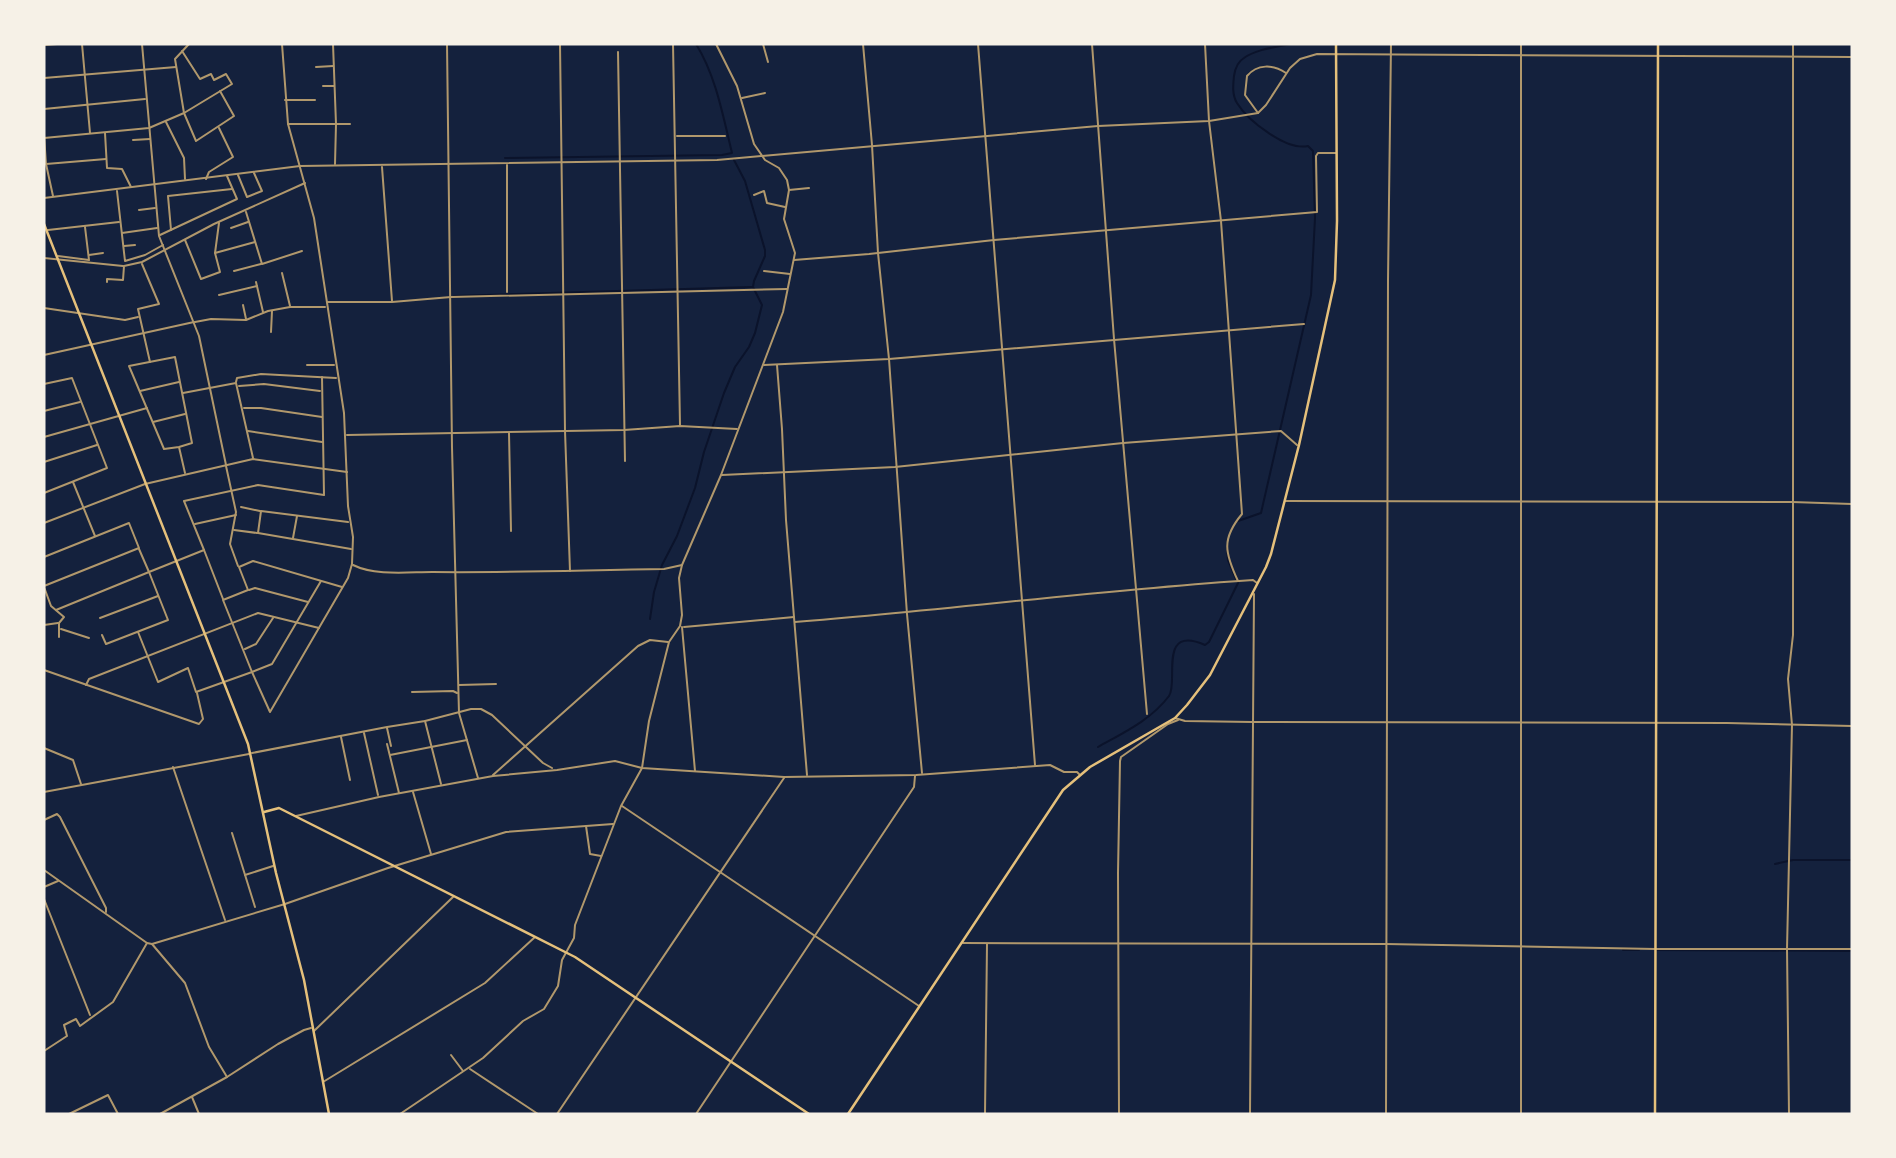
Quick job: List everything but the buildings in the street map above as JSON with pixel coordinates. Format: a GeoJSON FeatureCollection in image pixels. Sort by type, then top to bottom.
{"type":"FeatureCollection","features":[{"type":"Feature","properties":{"kind":"main road"},"geometry":{"type":"LineString","coordinates":[[848,1114],[1055,801],[1079,775],[1177,719],[1210,675],[1254,593],[1271,554],[1299,445],[1335,280],[1336,44]]}},
{"type":"Feature","properties":{"kind":"main road"},"geometry":{"type":"LineString","coordinates":[[1656,1114],[1658,44]]}},
{"type":"Feature","properties":{"kind":"main road"},"geometry":{"type":"LineString","coordinates":[[44,223],[225,683],[250,754],[274,866],[296,942],[329,1114]]}},
{"type":"Feature","properties":{"kind":"main road"},"geometry":{"type":"LineString","coordinates":[[264,811],[279,808],[566,952],[809,1114]]}},
{"type":"Feature","properties":{"kind":"street"},"geometry":{"type":"LineString","coordinates":[[44,45],[57,44]]}},
{"type":"Feature","properties":{"kind":"street"},"geometry":{"type":"LineString","coordinates":[[82,44],[90,133]]}},
{"type":"Feature","properties":{"kind":"street"},"geometry":{"type":"LineString","coordinates":[[142,44],[159,235],[195,322],[236,515],[230,544],[248,590]]}},
{"type":"Feature","properties":{"kind":"street"},"geometry":{"type":"LineString","coordinates":[[189,44],[175,59],[184,113],[197,141],[234,116],[219,91]]}},
{"type":"Feature","properties":{"kind":"street"},"geometry":{"type":"LineString","coordinates":[[282,44],[288,124],[314,218],[338,378],[346,435],[349,522],[353,537],[352,564],[348,578],[270,712],[184,501],[258,485],[324,495],[322,377]]}},
{"type":"Feature","properties":{"kind":"street"},"geometry":{"type":"LineString","coordinates":[[333,44],[335,165]]}},
{"type":"Feature","properties":{"kind":"street"},"geometry":{"type":"LineString","coordinates":[[447,44],[458,694],[459,713],[478,778]]}},
{"type":"Feature","properties":{"kind":"street"},"geometry":{"type":"LineString","coordinates":[[560,44],[565,431],[570,571]]}},
{"type":"Feature","properties":{"kind":"street"},"geometry":{"type":"LineString","coordinates":[[673,44],[680,426]]}},
{"type":"Feature","properties":{"kind":"street"},"geometry":{"type":"LineString","coordinates":[[695,772],[679,578],[783,312],[794,260],[793,246],[785,226],[789,190],[787,180],[779,168],[761,156],[752,137],[730,68],[716,44]]}},
{"type":"Feature","properties":{"kind":"street"},"geometry":{"type":"LineString","coordinates":[[763,44],[768,62]]}},
{"type":"Feature","properties":{"kind":"street"},"geometry":{"type":"LineString","coordinates":[[863,44],[878,253],[889,359],[895,467],[922,774]]}},
{"type":"Feature","properties":{"kind":"street"},"geometry":{"type":"LineString","coordinates":[[978,44],[1035,765]]}},
{"type":"Feature","properties":{"kind":"street"},"geometry":{"type":"LineString","coordinates":[[1092,44],[1114,339],[1147,714]]}},
{"type":"Feature","properties":{"kind":"street"},"geometry":{"type":"LineString","coordinates":[[1205,44],[1242,514],[1228,532],[1227,549],[1238,581]]}},
{"type":"Feature","properties":{"kind":"street"},"geometry":{"type":"LineString","coordinates":[[1386,1114],[1391,44]]}},
{"type":"Feature","properties":{"kind":"street"},"geometry":{"type":"LineString","coordinates":[[1521,44],[1521,1114]]}},
{"type":"Feature","properties":{"kind":"street"},"geometry":{"type":"LineString","coordinates":[[1789,1114],[1787,949],[1792,724],[1788,679],[1793,635],[1793,44]]}},
{"type":"Feature","properties":{"kind":"street"},"geometry":{"type":"LineString","coordinates":[[53,197],[46,164],[44,136],[149,128],[184,113],[232,84],[226,74],[214,80],[211,74],[200,79],[182,51]]}},
{"type":"Feature","properties":{"kind":"street"},"geometry":{"type":"LineString","coordinates":[[618,52],[625,461]]}},
{"type":"Feature","properties":{"kind":"street"},"geometry":{"type":"LineString","coordinates":[[44,198],[300,166],[507,164],[676,157],[717,160],[1098,126],[1209,121],[1256,114],[1266,105],[1295,62],[1307,56],[1852,57]]}},
{"type":"Feature","properties":{"kind":"street"},"geometry":{"type":"LineString","coordinates":[[316,67],[334,66]]}},
{"type":"Feature","properties":{"kind":"street"},"geometry":{"type":"LineString","coordinates":[[44,78],[176,67]]}},
{"type":"Feature","properties":{"kind":"street"},"geometry":{"type":"LineString","coordinates":[[1256,114],[1245,95],[1247,76],[1259,67],[1272,67],[1286,73]]}},
{"type":"Feature","properties":{"kind":"street"},"geometry":{"type":"LineString","coordinates":[[323,86],[335,86]]}},
{"type":"Feature","properties":{"kind":"street"},"geometry":{"type":"LineString","coordinates":[[758,90],[759,94]]}},
{"type":"Feature","properties":{"kind":"street"},"geometry":{"type":"LineString","coordinates":[[741,98],[765,93]]}},
{"type":"Feature","properties":{"kind":"street"},"geometry":{"type":"LineString","coordinates":[[44,109],[146,99]]}},
{"type":"Feature","properties":{"kind":"street"},"geometry":{"type":"LineString","coordinates":[[285,100],[315,100]]}},
{"type":"Feature","properties":{"kind":"street"},"geometry":{"type":"LineString","coordinates":[[166,121],[184,158],[185,181]]}},
{"type":"Feature","properties":{"kind":"street"},"geometry":{"type":"LineString","coordinates":[[288,124],[349,124]]}},
{"type":"Feature","properties":{"kind":"street"},"geometry":{"type":"LineString","coordinates":[[206,179],[209,172],[233,158],[218,127]]}},
{"type":"Feature","properties":{"kind":"street"},"geometry":{"type":"LineString","coordinates":[[104,132],[107,169],[122,169],[131,188]]}},
{"type":"Feature","properties":{"kind":"street"},"geometry":{"type":"LineString","coordinates":[[676,136],[725,136]]}},
{"type":"Feature","properties":{"kind":"street"},"geometry":{"type":"LineString","coordinates":[[134,140],[150,139]]}},
{"type":"Feature","properties":{"kind":"street"},"geometry":{"type":"LineString","coordinates":[[794,260],[1317,212],[1316,156],[1318,153],[1337,153]]}},
{"type":"Feature","properties":{"kind":"street"},"geometry":{"type":"LineString","coordinates":[[46,164],[107,159]]}},
{"type":"Feature","properties":{"kind":"street"},"geometry":{"type":"LineString","coordinates":[[507,164],[507,292]]}},
{"type":"Feature","properties":{"kind":"street"},"geometry":{"type":"LineString","coordinates":[[382,165],[392,302]]}},
{"type":"Feature","properties":{"kind":"street"},"geometry":{"type":"LineString","coordinates":[[238,175],[247,197],[262,191],[254,173]]}},
{"type":"Feature","properties":{"kind":"street"},"geometry":{"type":"LineString","coordinates":[[159,235],[237,199],[227,176]]}},
{"type":"Feature","properties":{"kind":"street"},"geometry":{"type":"LineString","coordinates":[[58,258],[124,267],[142,263],[219,222],[306,183]]}},
{"type":"Feature","properties":{"kind":"street"},"geometry":{"type":"LineString","coordinates":[[789,190],[809,188]]}},
{"type":"Feature","properties":{"kind":"street"},"geometry":{"type":"LineString","coordinates":[[172,231],[168,196],[232,189]]}},
{"type":"Feature","properties":{"kind":"street"},"geometry":{"type":"LineString","coordinates":[[117,190],[125,261],[145,255],[163,245]]}},
{"type":"Feature","properties":{"kind":"street"},"geometry":{"type":"LineString","coordinates":[[754,195],[764,191],[768,203],[766,207]]}},
{"type":"Feature","properties":{"kind":"street"},"geometry":{"type":"LineString","coordinates":[[768,203],[786,207]]}},
{"type":"Feature","properties":{"kind":"street"},"geometry":{"type":"LineString","coordinates":[[139,210],[156,208]]}},
{"type":"Feature","properties":{"kind":"street"},"geometry":{"type":"LineString","coordinates":[[246,211],[262,264]]}},
{"type":"Feature","properties":{"kind":"street"},"geometry":{"type":"LineString","coordinates":[[47,231],[120,222]]}},
{"type":"Feature","properties":{"kind":"street"},"geometry":{"type":"LineString","coordinates":[[185,240],[201,279],[220,272],[215,253],[219,222]]}},
{"type":"Feature","properties":{"kind":"street"},"geometry":{"type":"LineString","coordinates":[[231,228],[249,222]]}},
{"type":"Feature","properties":{"kind":"street"},"geometry":{"type":"LineString","coordinates":[[44,258],[89,260],[85,226]]}},
{"type":"Feature","properties":{"kind":"street"},"geometry":{"type":"LineString","coordinates":[[122,233],[158,228]]}},
{"type":"Feature","properties":{"kind":"street"},"geometry":{"type":"LineString","coordinates":[[44,243],[51,241]]}},
{"type":"Feature","properties":{"kind":"street"},"geometry":{"type":"LineString","coordinates":[[215,253],[255,242]]}},
{"type":"Feature","properties":{"kind":"street"},"geometry":{"type":"LineString","coordinates":[[123,246],[135,245]]}},
{"type":"Feature","properties":{"kind":"street"},"geometry":{"type":"LineString","coordinates":[[234,271],[302,251]]}},
{"type":"Feature","properties":{"kind":"street"},"geometry":{"type":"LineString","coordinates":[[88,255],[103,253]]}},
{"type":"Feature","properties":{"kind":"street"},"geometry":{"type":"LineString","coordinates":[[142,263],[159,304],[138,309],[150,362]]}},
{"type":"Feature","properties":{"kind":"street"},"geometry":{"type":"LineString","coordinates":[[107,282],[107,279],[123,279],[124,267]]}},
{"type":"Feature","properties":{"kind":"street"},"geometry":{"type":"LineString","coordinates":[[764,271],[791,274]]}},
{"type":"Feature","properties":{"kind":"street"},"geometry":{"type":"LineString","coordinates":[[282,273],[290,307]]}},
{"type":"Feature","properties":{"kind":"street"},"geometry":{"type":"LineString","coordinates":[[256,282],[263,313]]}},
{"type":"Feature","properties":{"kind":"street"},"geometry":{"type":"LineString","coordinates":[[219,295],[257,286]]}},
{"type":"Feature","properties":{"kind":"street"},"geometry":{"type":"LineString","coordinates":[[326,302],[788,289]]}},
{"type":"Feature","properties":{"kind":"street"},"geometry":{"type":"LineString","coordinates":[[243,305],[246,320]]}},
{"type":"Feature","properties":{"kind":"street"},"geometry":{"type":"LineString","coordinates":[[44,307],[125,320],[139,316]]}},
{"type":"Feature","properties":{"kind":"street"},"geometry":{"type":"LineString","coordinates":[[44,355],[211,319],[246,320],[272,310],[290,307],[327,307]]}},
{"type":"Feature","properties":{"kind":"street"},"geometry":{"type":"LineString","coordinates":[[271,332],[272,310]]}},
{"type":"Feature","properties":{"kind":"street"},"geometry":{"type":"LineString","coordinates":[[763,365],[889,359],[1304,324]]}},
{"type":"Feature","properties":{"kind":"street"},"geometry":{"type":"LineString","coordinates":[[175,357],[192,443],[164,449],[130,366],[150,362],[175,357]]}},
{"type":"Feature","properties":{"kind":"street"},"geometry":{"type":"LineString","coordinates":[[777,364],[786,520],[807,775]]}},
{"type":"Feature","properties":{"kind":"street"},"geometry":{"type":"LineString","coordinates":[[307,365],[335,365]]}},
{"type":"Feature","properties":{"kind":"street"},"geometry":{"type":"LineString","coordinates":[[253,459],[237,378],[261,374],[338,378]]}},
{"type":"Feature","properties":{"kind":"street"},"geometry":{"type":"LineString","coordinates":[[44,384],[72,379],[107,468],[44,493]]}},
{"type":"Feature","properties":{"kind":"street"},"geometry":{"type":"LineString","coordinates":[[140,391],[180,382]]}},
{"type":"Feature","properties":{"kind":"street"},"geometry":{"type":"LineString","coordinates":[[182,393],[236,383]]}},
{"type":"Feature","properties":{"kind":"street"},"geometry":{"type":"LineString","coordinates":[[237,387],[264,384],[321,391]]}},
{"type":"Feature","properties":{"kind":"street"},"geometry":{"type":"LineString","coordinates":[[44,411],[81,401]]}},
{"type":"Feature","properties":{"kind":"street"},"geometry":{"type":"LineString","coordinates":[[44,437],[147,408]]}},
{"type":"Feature","properties":{"kind":"street"},"geometry":{"type":"LineString","coordinates":[[242,408],[323,417]]}},
{"type":"Feature","properties":{"kind":"street"},"geometry":{"type":"LineString","coordinates":[[152,422],[186,414]]}},
{"type":"Feature","properties":{"kind":"street"},"geometry":{"type":"LineString","coordinates":[[346,435],[624,430],[680,426],[738,429]]}},
{"type":"Feature","properties":{"kind":"street"},"geometry":{"type":"LineString","coordinates":[[247,431],[323,442]]}},
{"type":"Feature","properties":{"kind":"street"},"geometry":{"type":"LineString","coordinates":[[509,432],[511,531]]}},
{"type":"Feature","properties":{"kind":"street"},"geometry":{"type":"LineString","coordinates":[[721,475],[895,467],[1236,434],[1282,432],[1299,445]]}},
{"type":"Feature","properties":{"kind":"street"},"geometry":{"type":"LineString","coordinates":[[44,463],[98,445]]}},
{"type":"Feature","properties":{"kind":"street"},"geometry":{"type":"LineString","coordinates":[[178,446],[185,474]]}},
{"type":"Feature","properties":{"kind":"street"},"geometry":{"type":"LineString","coordinates":[[44,523],[145,484],[253,459],[347,472]]}},
{"type":"Feature","properties":{"kind":"street"},"geometry":{"type":"LineString","coordinates":[[73,481],[95,537]]}},
{"type":"Feature","properties":{"kind":"street"},"geometry":{"type":"LineString","coordinates":[[1284,501],[1792,502],[1852,505]]}},
{"type":"Feature","properties":{"kind":"street"},"geometry":{"type":"LineString","coordinates":[[241,507],[349,522]]}},
{"type":"Feature","properties":{"kind":"street"},"geometry":{"type":"LineString","coordinates":[[258,533],[261,511]]}},
{"type":"Feature","properties":{"kind":"street"},"geometry":{"type":"LineString","coordinates":[[194,524],[236,515]]}},
{"type":"Feature","properties":{"kind":"street"},"geometry":{"type":"LineString","coordinates":[[293,539],[297,516]]}},
{"type":"Feature","properties":{"kind":"street"},"geometry":{"type":"LineString","coordinates":[[44,557],[129,523],[168,620],[106,644],[102,635]]}},
{"type":"Feature","properties":{"kind":"street"},"geometry":{"type":"LineString","coordinates":[[233,530],[352,549]]}},
{"type":"Feature","properties":{"kind":"street"},"geometry":{"type":"LineString","coordinates":[[44,625],[59,623],[64,617],[51,606],[44,586],[139,548]]}},
{"type":"Feature","properties":{"kind":"street"},"geometry":{"type":"LineString","coordinates":[[56,610],[204,550]]}},
{"type":"Feature","properties":{"kind":"street"},"geometry":{"type":"LineString","coordinates":[[239,567],[253,561],[343,587]]}},
{"type":"Feature","properties":{"kind":"street"},"geometry":{"type":"LineString","coordinates":[[352,564],[372,570],[457,572],[662,569],[682,565]]}},
{"type":"Feature","properties":{"kind":"street"},"geometry":{"type":"LineString","coordinates":[[795,622],[907,614],[1023,599],[1238,581],[1253,580],[1258,583]]}},
{"type":"Feature","properties":{"kind":"street"},"geometry":{"type":"LineString","coordinates":[[196,692],[272,664],[321,581]]}},
{"type":"Feature","properties":{"kind":"street"},"geometry":{"type":"LineString","coordinates":[[223,600],[255,588],[309,602]]}},
{"type":"Feature","properties":{"kind":"street"},"geometry":{"type":"LineString","coordinates":[[1250,1114],[1254,593]]}},
{"type":"Feature","properties":{"kind":"street"},"geometry":{"type":"LineString","coordinates":[[100,618],[158,596]]}},
{"type":"Feature","properties":{"kind":"street"},"geometry":{"type":"LineString","coordinates":[[86,685],[89,679],[258,613],[319,628]]}},
{"type":"Feature","properties":{"kind":"street"},"geometry":{"type":"LineString","coordinates":[[243,650],[256,644],[274,617]]}},
{"type":"Feature","properties":{"kind":"street"},"geometry":{"type":"LineString","coordinates":[[400,1114],[469,1069],[523,1021],[544,1009],[558,986],[562,960],[574,938],[575,925],[621,806],[642,768],[649,721],[669,642],[681,626],[794,617]]}},
{"type":"Feature","properties":{"kind":"street"},"geometry":{"type":"LineString","coordinates":[[59,623],[59,636]]}},
{"type":"Feature","properties":{"kind":"street"},"geometry":{"type":"LineString","coordinates":[[60,629],[89,638]]}},
{"type":"Feature","properties":{"kind":"street"},"geometry":{"type":"LineString","coordinates":[[44,670],[199,724],[203,719],[188,668],[158,682],[138,632]]}},
{"type":"Feature","properties":{"kind":"street"},"geometry":{"type":"LineString","coordinates":[[493,776],[639,646],[650,640],[669,642]]}},
{"type":"Feature","properties":{"kind":"street"},"geometry":{"type":"LineString","coordinates":[[458,685],[496,684]]}},
{"type":"Feature","properties":{"kind":"street"},"geometry":{"type":"LineString","coordinates":[[412,692],[453,691],[458,694]]}},
{"type":"Feature","properties":{"kind":"street"},"geometry":{"type":"LineString","coordinates":[[44,792],[425,721],[471,709],[488,712],[548,767],[557,770]]}},
{"type":"Feature","properties":{"kind":"street"},"geometry":{"type":"LineString","coordinates":[[1119,1114],[1119,761],[1177,719],[1252,722],[1852,726]]}},
{"type":"Feature","properties":{"kind":"street"},"geometry":{"type":"LineString","coordinates":[[425,721],[441,785]]}},
{"type":"Feature","properties":{"kind":"street"},"geometry":{"type":"LineString","coordinates":[[387,727],[399,794]]}},
{"type":"Feature","properties":{"kind":"street"},"geometry":{"type":"LineString","coordinates":[[363,732],[379,797]]}},
{"type":"Feature","properties":{"kind":"street"},"geometry":{"type":"LineString","coordinates":[[341,736],[350,780]]}},
{"type":"Feature","properties":{"kind":"street"},"geometry":{"type":"LineString","coordinates":[[390,755],[467,740]]}},
{"type":"Feature","properties":{"kind":"street"},"geometry":{"type":"LineString","coordinates":[[44,748],[73,760],[81,785]]}},
{"type":"Feature","properties":{"kind":"street"},"geometry":{"type":"LineString","coordinates":[[295,816],[478,778],[615,761],[642,768],[784,777],[916,775],[1035,765],[1050,765],[1064,772],[1077,772],[1079,775]]}},
{"type":"Feature","properties":{"kind":"street"},"geometry":{"type":"LineString","coordinates":[[173,767],[226,920]]}},
{"type":"Feature","properties":{"kind":"street"},"geometry":{"type":"LineString","coordinates":[[696,1114],[914,787],[916,775]]}},
{"type":"Feature","properties":{"kind":"street"},"geometry":{"type":"LineString","coordinates":[[557,1114],[784,777]]}},
{"type":"Feature","properties":{"kind":"street"},"geometry":{"type":"LineString","coordinates":[[413,791],[432,855]]}},
{"type":"Feature","properties":{"kind":"street"},"geometry":{"type":"LineString","coordinates":[[621,806],[920,1007]]}},
{"type":"Feature","properties":{"kind":"street"},"geometry":{"type":"LineString","coordinates":[[44,820],[57,814],[60,817],[106,908],[106,913]]}},
{"type":"Feature","properties":{"kind":"street"},"geometry":{"type":"LineString","coordinates":[[44,870],[152,944],[506,832],[614,824]]}},
{"type":"Feature","properties":{"kind":"street"},"geometry":{"type":"LineString","coordinates":[[586,825],[590,854],[602,856]]}},
{"type":"Feature","properties":{"kind":"street"},"geometry":{"type":"LineString","coordinates":[[232,833],[255,907]]}},
{"type":"Feature","properties":{"kind":"street"},"geometry":{"type":"LineString","coordinates":[[245,875],[274,866]]}},
{"type":"Feature","properties":{"kind":"street"},"geometry":{"type":"LineString","coordinates":[[44,887],[59,880]]}},
{"type":"Feature","properties":{"kind":"street"},"geometry":{"type":"LineString","coordinates":[[160,1114],[304,1030],[313,1030],[454,896]]}},
{"type":"Feature","properties":{"kind":"street"},"geometry":{"type":"LineString","coordinates":[[44,898],[91,1016]]}},
{"type":"Feature","properties":{"kind":"street"},"geometry":{"type":"LineString","coordinates":[[322,1082],[485,983],[535,937]]}},
{"type":"Feature","properties":{"kind":"street"},"geometry":{"type":"LineString","coordinates":[[44,1051],[67,1036],[64,1025],[76,1018],[80,1026],[113,1002],[147,943]]}},
{"type":"Feature","properties":{"kind":"street"},"geometry":{"type":"LineString","coordinates":[[963,943],[1852,949]]}},
{"type":"Feature","properties":{"kind":"street"},"geometry":{"type":"LineString","coordinates":[[985,1114],[987,943]]}},
{"type":"Feature","properties":{"kind":"street"},"geometry":{"type":"LineString","coordinates":[[152,944],[185,983],[209,1047],[227,1077]]}},
{"type":"Feature","properties":{"kind":"street"},"geometry":{"type":"LineString","coordinates":[[451,1055],[464,1072]]}},
{"type":"Feature","properties":{"kind":"street"},"geometry":{"type":"LineString","coordinates":[[469,1069],[538,1114]]}},
{"type":"Feature","properties":{"kind":"street"},"geometry":{"type":"LineString","coordinates":[[68,1114],[108,1095],[118,1114]]}},
{"type":"Feature","properties":{"kind":"street"},"geometry":{"type":"LineString","coordinates":[[192,1097],[199,1114]]}},
{"type":"Feature","properties":{"kind":"waterway"},"geometry":{"type":"LineString","coordinates":[[505,158],[732,153],[714,83],[696,44]]}},
{"type":"Feature","properties":{"kind":"waterway"},"geometry":{"type":"LineString","coordinates":[[1238,521],[1261,513],[1311,295],[1315,218],[1313,151],[1308,146],[1290,144],[1279,139],[1250,118],[1235,100],[1234,76],[1238,64],[1254,52],[1291,44]]}},
{"type":"Feature","properties":{"kind":"waterway"},"geometry":{"type":"LineString","coordinates":[[650,619],[662,565],[677,536],[695,488],[724,393],[735,367],[749,347],[762,305],[753,287],[765,250],[745,181],[734,160]]}},
{"type":"Feature","properties":{"kind":"waterway"},"geometry":{"type":"LineString","coordinates":[[454,296],[752,287]]}},
{"type":"Feature","properties":{"kind":"waterway"},"geometry":{"type":"LineString","coordinates":[[1227,547],[1228,560],[1236,579]]}},
{"type":"Feature","properties":{"kind":"waterway"},"geometry":{"type":"LineString","coordinates":[[1098,747],[1136,725],[1162,705],[1171,689],[1175,648],[1181,642],[1190,641],[1205,645],[1209,642],[1238,583]]}},
{"type":"Feature","properties":{"kind":"waterway"},"geometry":{"type":"LineString","coordinates":[[1775,864],[1793,860],[1852,860]]}},
{"type":"Feature","properties":{"kind":"waterway"},"geometry":{"type":"LineString","coordinates":[[1623,950],[1639,950]]}},
{"type":"Feature","properties":{"kind":"waterway"},"geometry":{"type":"LineString","coordinates":[[1655,950],[1852,951]]}}]}
